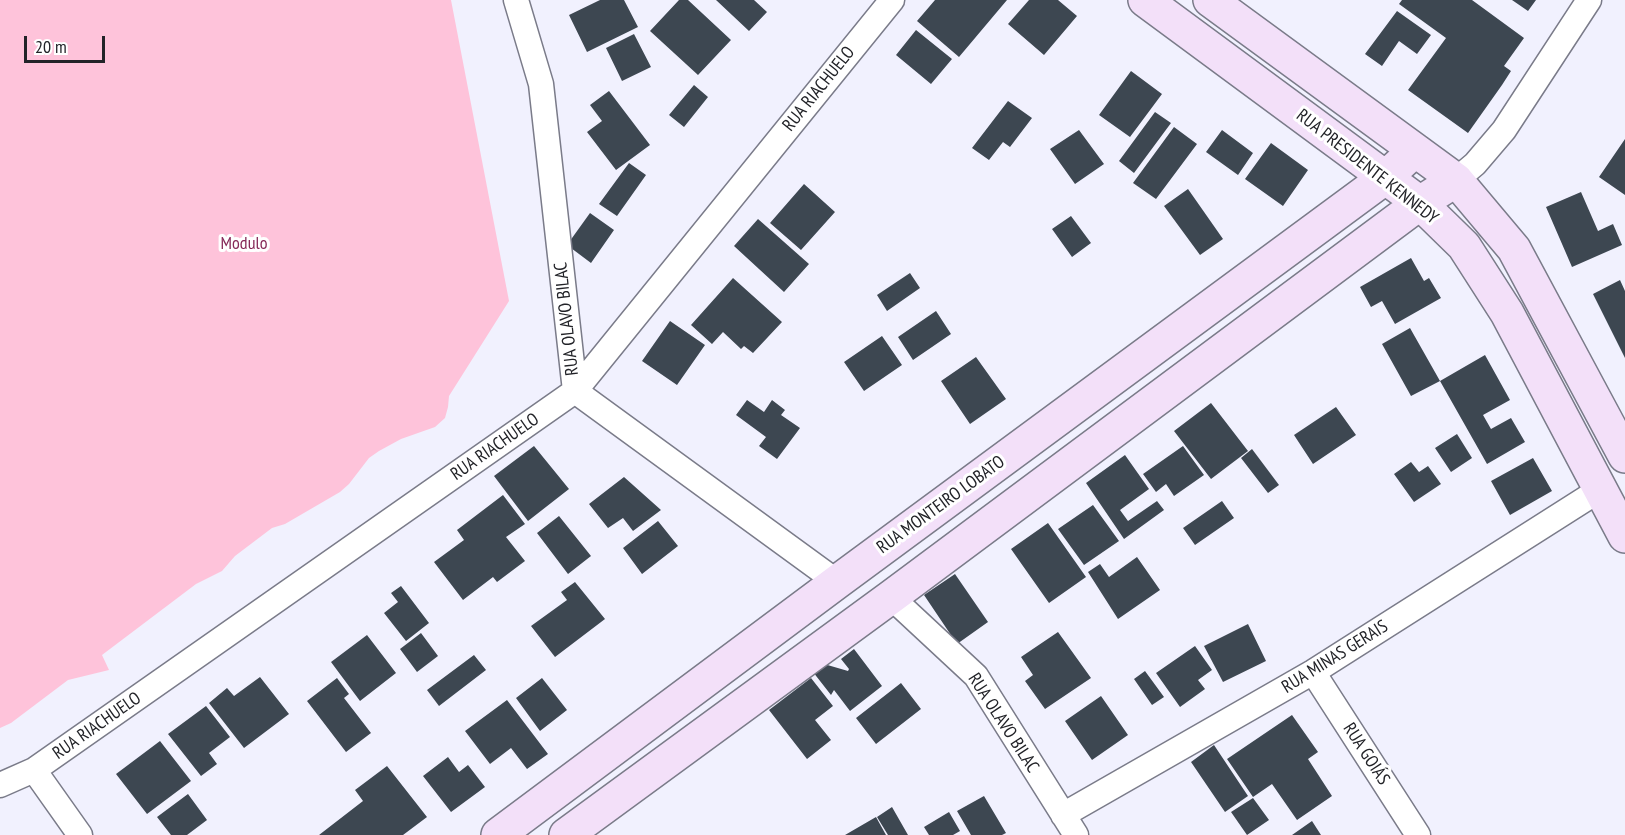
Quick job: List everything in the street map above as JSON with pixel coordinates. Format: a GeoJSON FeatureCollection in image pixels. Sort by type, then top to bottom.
{"type":"FeatureCollection","features":[{"type":"Feature","properties":{"kind":"street","name":"RUA OLAVO BILAC"},"geometry":{"type":"LineString","coordinates":[[516,0],[541,84],[575,391],[837,582]]}},
{"type":"Feature","properties":{"kind":"street","name":"RUA RIACHUELO"},"geometry":{"type":"LineString","coordinates":[[0,785],[34,770],[575,391],[891,0]]}},
{"type":"Feature","properties":{"kind":"street","name":"RUA PRESIDENTE KENNEDY"},"geometry":{"type":"LineString","coordinates":[[1144,0],[1420,203],[1464,246],[1507,313],[1625,536]]}},
{"type":"Feature","properties":{"kind":"street"},"geometry":{"type":"LineString","coordinates":[[1210,0],[1456,180],[1514,249],[1625,456]]}},
{"type":"Feature","properties":{"kind":"street"},"geometry":{"type":"LineString","coordinates":[[566,835],[891,597],[1420,203],[1456,180],[1474,164],[1504,130],[1589,0]]}},
{"type":"Feature","properties":{"kind":"street","name":"RUA MONTEIRO LOBATO"},"geometry":{"type":"LineString","coordinates":[[498,835],[1386,177],[1414,151]]}},
{"type":"Feature","properties":{"kind":"street","name":"RUA MINAS GERAIS"},"geometry":{"type":"LineString","coordinates":[[1063,815],[1313,672],[1601,489]]}},
{"type":"Feature","properties":{"kind":"street","name":"RUA OLAVO BILAC"},"geometry":{"type":"LineString","coordinates":[[891,597],[976,676],[1076,835]]}},
{"type":"Feature","properties":{"kind":"street","name":"RUA GOIÁS"},"geometry":{"type":"LineString","coordinates":[[1313,672],[1418,835]]}},
{"type":"Feature","properties":{"kind":"street"},"geometry":{"type":"LineString","coordinates":[[34,770],[81,835]]}},
{"type":"Feature","properties":{"kind":"green space","name":"Modulo"},"geometry":{"type":"Polygon","coordinates":[[[0,0],[451,0],[509,301],[449,396],[445,418],[435,427],[401,439],[379,451],[369,458],[340,492],[285,524],[272,528],[235,556],[222,571],[196,584],[102,655],[109,670],[68,680],[11,723],[0,728],[0,0]]]}},
{"type":"Feature","properties":{"kind":"building"},"geometry":{"type":"Polygon","coordinates":[[[600,0],[624,0],[638,27],[587,52],[569,15],[600,0]]]}},
{"type":"Feature","properties":{"kind":"building"},"geometry":{"type":"Polygon","coordinates":[[[679,0],[688,0],[731,40],[698,75],[650,31],[679,0]]]}},
{"type":"Feature","properties":{"kind":"building"},"geometry":{"type":"Polygon","coordinates":[[[716,0],[754,0],[767,12],[749,31],[716,0]]]}},
{"type":"Feature","properties":{"kind":"building"},"geometry":{"type":"Polygon","coordinates":[[[935,0],[1007,0],[959,57],[917,21],[935,0]]]}},
{"type":"Feature","properties":{"kind":"building"},"geometry":{"type":"Polygon","coordinates":[[[1029,0],[1058,0],[1077,16],[1044,55],[1008,24],[1029,0]]]}},
{"type":"Feature","properties":{"kind":"building"},"geometry":{"type":"Polygon","coordinates":[[[1402,0],[1472,0],[1524,38],[1504,66],[1511,71],[1468,133],[1408,90],[1446,38],[1399,4],[1402,0]]]}},
{"type":"Feature","properties":{"kind":"building"},"geometry":{"type":"Polygon","coordinates":[[[1512,0],[1536,0],[1528,11],[1512,0]]]}},
{"type":"Feature","properties":{"kind":"building"},"geometry":{"type":"Polygon","coordinates":[[[1397,11],[1431,35],[1417,54],[1399,41],[1382,66],[1365,54],[1397,11]]]}},
{"type":"Feature","properties":{"kind":"building"},"geometry":{"type":"Polygon","coordinates":[[[916,30],[952,59],[931,84],[896,55],[916,30]]]}},
{"type":"Feature","properties":{"kind":"building"},"geometry":{"type":"Polygon","coordinates":[[[634,34],[651,67],[622,81],[606,48],[634,34]]]}},
{"type":"Feature","properties":{"kind":"building"},"geometry":{"type":"Polygon","coordinates":[[[1131,71],[1162,94],[1130,137],[1099,115],[1131,71]]]}},
{"type":"Feature","properties":{"kind":"building"},"geometry":{"type":"Polygon","coordinates":[[[694,85],[708,97],[684,127],[669,115],[694,85]]]}},
{"type":"Feature","properties":{"kind":"building"},"geometry":{"type":"Polygon","coordinates":[[[609,91],[650,145],[616,170],[587,132],[602,121],[590,105],[609,91]]]}},
{"type":"Feature","properties":{"kind":"building"},"geometry":{"type":"Polygon","coordinates":[[[1008,101],[1032,118],[1010,147],[1003,142],[989,160],[972,148],[1008,101]]]}},
{"type":"Feature","properties":{"kind":"building"},"geometry":{"type":"Polygon","coordinates":[[[1155,112],[1171,123],[1134,173],[1119,161],[1155,112]]]}},
{"type":"Feature","properties":{"kind":"building"},"geometry":{"type":"Polygon","coordinates":[[[1174,127],[1197,144],[1156,199],[1133,183],[1174,127]]]}},
{"type":"Feature","properties":{"kind":"building"},"geometry":{"type":"Polygon","coordinates":[[[1079,130],[1104,164],[1075,184],[1050,149],[1079,130]]]}},
{"type":"Feature","properties":{"kind":"building"},"geometry":{"type":"Polygon","coordinates":[[[1222,130],[1253,153],[1238,175],[1206,152],[1222,130]]]}},
{"type":"Feature","properties":{"kind":"building"},"geometry":{"type":"Polygon","coordinates":[[[1625,139],[1625,195],[1599,177],[1625,139]]]}},
{"type":"Feature","properties":{"kind":"building"},"geometry":{"type":"Polygon","coordinates":[[[1271,143],[1308,170],[1283,206],[1245,179],[1271,143]]]}},
{"type":"Feature","properties":{"kind":"building"},"geometry":{"type":"Polygon","coordinates":[[[629,163],[646,175],[617,216],[599,204],[629,163]]]}},
{"type":"Feature","properties":{"kind":"building"},"geometry":{"type":"Polygon","coordinates":[[[804,184],[835,212],[801,250],[770,223],[804,184]]]}},
{"type":"Feature","properties":{"kind":"building"},"geometry":{"type":"Polygon","coordinates":[[[1188,189],[1223,239],[1200,255],[1164,206],[1188,189]]]}},
{"type":"Feature","properties":{"kind":"building"},"geometry":{"type":"Polygon","coordinates":[[[1581,192],[1598,231],[1613,224],[1622,245],[1572,267],[1546,207],[1581,192]]]}},
{"type":"Feature","properties":{"kind":"building"},"geometry":{"type":"Polygon","coordinates":[[[590,213],[614,230],[591,263],[567,245],[590,213]]]}},
{"type":"Feature","properties":{"kind":"building"},"geometry":{"type":"Polygon","coordinates":[[[1071,216],[1091,243],[1072,257],[1052,229],[1071,216]]]}},
{"type":"Feature","properties":{"kind":"building"},"geometry":{"type":"Polygon","coordinates":[[[758,219],[809,264],[784,292],[734,246],[758,219]]]}},
{"type":"Feature","properties":{"kind":"building"},"geometry":{"type":"Polygon","coordinates":[[[1411,258],[1424,281],[1429,278],[1441,298],[1395,324],[1382,301],[1371,307],[1360,287],[1411,258]]]}},
{"type":"Feature","properties":{"kind":"building"},"geometry":{"type":"Polygon","coordinates":[[[910,273],[920,288],[887,311],[877,295],[910,273]]]}},
{"type":"Feature","properties":{"kind":"building"},"geometry":{"type":"Polygon","coordinates":[[[733,278],[782,322],[753,353],[744,346],[741,349],[723,332],[712,344],[691,325],[733,278]]]}},
{"type":"Feature","properties":{"kind":"building"},"geometry":{"type":"Polygon","coordinates":[[[1620,280],[1625,291],[1625,358],[1593,294],[1620,280]]]}},
{"type":"Feature","properties":{"kind":"building"},"geometry":{"type":"Polygon","coordinates":[[[936,311],[951,334],[913,360],[898,337],[936,311]]]}},
{"type":"Feature","properties":{"kind":"building"},"geometry":{"type":"Polygon","coordinates":[[[670,321],[705,345],[677,385],[642,361],[670,321]]]}},
{"type":"Feature","properties":{"kind":"building"},"geometry":{"type":"Polygon","coordinates":[[[1410,328],[1440,381],[1411,396],[1382,344],[1410,328]]]}},
{"type":"Feature","properties":{"kind":"building"},"geometry":{"type":"Polygon","coordinates":[[[882,336],[902,365],[864,391],[844,362],[882,336]]]}},
{"type":"Feature","properties":{"kind":"building"},"geometry":{"type":"Polygon","coordinates":[[[1485,355],[1510,400],[1483,415],[1491,429],[1511,418],[1525,442],[1487,464],[1440,381],[1485,355]]]}},
{"type":"Feature","properties":{"kind":"building"},"geometry":{"type":"Polygon","coordinates":[[[976,357],[1006,399],[970,424],[941,381],[976,357]]]}},
{"type":"Feature","properties":{"kind":"building"},"geometry":{"type":"Polygon","coordinates":[[[747,400],[764,412],[772,400],[785,410],[781,415],[800,428],[777,459],[759,446],[766,437],[736,415],[747,400]]]}},
{"type":"Feature","properties":{"kind":"building"},"geometry":{"type":"Polygon","coordinates":[[[1211,403],[1248,451],[1211,479],[1174,431],[1211,403]]]}},
{"type":"Feature","properties":{"kind":"building"},"geometry":{"type":"Polygon","coordinates":[[[1336,407],[1356,435],[1313,464],[1294,435],[1336,407]]]}},
{"type":"Feature","properties":{"kind":"building"},"geometry":{"type":"Polygon","coordinates":[[[1457,434],[1472,458],[1451,472],[1435,448],[1457,434]]]}},
{"type":"Feature","properties":{"kind":"building"},"geometry":{"type":"Polygon","coordinates":[[[534,446],[569,489],[528,521],[494,476],[534,446]]]}},
{"type":"Feature","properties":{"kind":"building"},"geometry":{"type":"Polygon","coordinates":[[[1183,446],[1204,475],[1174,496],[1166,484],[1156,492],[1143,474],[1183,446]]]}},
{"type":"Feature","properties":{"kind":"building"},"geometry":{"type":"Polygon","coordinates":[[[1252,449],[1279,485],[1268,493],[1241,458],[1252,449]]]}},
{"type":"Feature","properties":{"kind":"building"},"geometry":{"type":"Polygon","coordinates":[[[1125,455],[1149,489],[1120,510],[1128,521],[1157,501],[1164,510],[1124,539],[1086,483],[1125,455]]]}},
{"type":"Feature","properties":{"kind":"building"},"geometry":{"type":"Polygon","coordinates":[[[1533,458],[1552,491],[1510,515],[1491,481],[1533,458]]]}},
{"type":"Feature","properties":{"kind":"building"},"geometry":{"type":"Polygon","coordinates":[[[1411,462],[1419,472],[1428,466],[1441,484],[1414,502],[1394,474],[1411,462]]]}},
{"type":"Feature","properties":{"kind":"building"},"geometry":{"type":"Polygon","coordinates":[[[624,477],[661,510],[633,531],[623,518],[608,528],[589,504],[624,477]]]}},
{"type":"Feature","properties":{"kind":"building"},"geometry":{"type":"Polygon","coordinates":[[[503,495],[525,524],[506,537],[525,561],[497,582],[493,577],[463,600],[434,562],[464,540],[457,530],[503,495]]]}},
{"type":"Feature","properties":{"kind":"building"},"geometry":{"type":"Polygon","coordinates":[[[1222,501],[1234,518],[1195,545],[1183,528],[1222,501]]]}},
{"type":"Feature","properties":{"kind":"building"},"geometry":{"type":"Polygon","coordinates":[[[1093,505],[1119,541],[1084,565],[1058,529],[1093,505]]]}},
{"type":"Feature","properties":{"kind":"building"},"geometry":{"type":"Polygon","coordinates":[[[559,516],[591,556],[568,574],[537,533],[559,516]]]}},
{"type":"Feature","properties":{"kind":"building"},"geometry":{"type":"Polygon","coordinates":[[[658,521],[678,546],[642,574],[623,548],[658,521]]]}},
{"type":"Feature","properties":{"kind":"building"},"geometry":{"type":"Polygon","coordinates":[[[1048,523],[1086,577],[1049,603],[1011,549],[1048,523]]]}},
{"type":"Feature","properties":{"kind":"building"},"geometry":{"type":"Polygon","coordinates":[[[1137,557],[1160,590],[1118,619],[1088,572],[1100,564],[1109,577],[1137,557]]]}},
{"type":"Feature","properties":{"kind":"building"},"geometry":{"type":"Polygon","coordinates":[[[955,574],[988,622],[957,644],[924,595],[955,574]]]}},
{"type":"Feature","properties":{"kind":"building"},"geometry":{"type":"Polygon","coordinates":[[[575,582],[605,619],[555,657],[531,626],[567,600],[561,592],[575,582]]]}},
{"type":"Feature","properties":{"kind":"building"},"geometry":{"type":"Polygon","coordinates":[[[401,586],[429,623],[406,641],[384,613],[398,602],[391,593],[401,586]]]}},
{"type":"Feature","properties":{"kind":"building"},"geometry":{"type":"Polygon","coordinates":[[[1248,624],[1266,661],[1223,682],[1204,646],[1248,624]]]}},
{"type":"Feature","properties":{"kind":"building"},"geometry":{"type":"Polygon","coordinates":[[[1058,632],[1091,678],[1045,709],[1025,681],[1033,675],[1021,657],[1058,632]]]}},
{"type":"Feature","properties":{"kind":"building"},"geometry":{"type":"Polygon","coordinates":[[[421,633],[438,656],[417,672],[400,649],[421,633]]]}},
{"type":"Feature","properties":{"kind":"building"},"geometry":{"type":"Polygon","coordinates":[[[367,635],[396,673],[360,701],[331,662],[367,635]]]}},
{"type":"Feature","properties":{"kind":"building"},"geometry":{"type":"Polygon","coordinates":[[[1195,646],[1212,670],[1198,680],[1205,689],[1180,707],[1156,673],[1195,646]]]}},
{"type":"Feature","properties":{"kind":"building"},"geometry":{"type":"Polygon","coordinates":[[[854,649],[882,686],[850,711],[834,690],[831,695],[813,672],[824,664],[848,671],[849,669],[841,659],[854,649]]]}},
{"type":"Feature","properties":{"kind":"building"},"geometry":{"type":"Polygon","coordinates":[[[474,655],[486,670],[439,706],[427,690],[474,655]]]}},
{"type":"Feature","properties":{"kind":"building"},"geometry":{"type":"Polygon","coordinates":[[[1145,671],[1164,697],[1152,705],[1134,679],[1145,671]]]}},
{"type":"Feature","properties":{"kind":"building"},"geometry":{"type":"Polygon","coordinates":[[[260,677],[289,714],[244,748],[209,703],[227,688],[234,696],[260,677]]]}},
{"type":"Feature","properties":{"kind":"building"},"geometry":{"type":"Polygon","coordinates":[[[337,678],[349,694],[344,698],[371,733],[346,752],[307,701],[337,678]]]}},
{"type":"Feature","properties":{"kind":"building"},"geometry":{"type":"Polygon","coordinates":[[[542,678],[567,710],[540,731],[516,698],[542,678]]]}},
{"type":"Feature","properties":{"kind":"building"},"geometry":{"type":"Polygon","coordinates":[[[811,678],[833,706],[815,720],[831,740],[807,759],[769,710],[811,678]]]}},
{"type":"Feature","properties":{"kind":"building"},"geometry":{"type":"Polygon","coordinates":[[[901,683],[921,709],[876,744],[856,718],[901,683]]]}},
{"type":"Feature","properties":{"kind":"building"},"geometry":{"type":"Polygon","coordinates":[[[1101,696],[1128,735],[1092,760],[1065,721],[1101,696]]]}},
{"type":"Feature","properties":{"kind":"building"},"geometry":{"type":"Polygon","coordinates":[[[507,700],[548,754],[527,769],[511,748],[490,764],[465,731],[507,700]]]}},
{"type":"Feature","properties":{"kind":"building"},"geometry":{"type":"Polygon","coordinates":[[[206,706],[230,737],[209,753],[217,764],[201,776],[168,734],[206,706]]]}},
{"type":"Feature","properties":{"kind":"building"},"geometry":{"type":"Polygon","coordinates":[[[1292,715],[1318,752],[1308,759],[1332,796],[1297,820],[1272,784],[1253,797],[1227,759],[1292,715]]]}},
{"type":"Feature","properties":{"kind":"building"},"geometry":{"type":"Polygon","coordinates":[[[160,741],[191,781],[147,814],[116,774],[160,741]]]}},
{"type":"Feature","properties":{"kind":"building"},"geometry":{"type":"Polygon","coordinates":[[[1214,745],[1248,796],[1225,812],[1191,762],[1214,745]]]}},
{"type":"Feature","properties":{"kind":"building"},"geometry":{"type":"Polygon","coordinates":[[[448,757],[459,772],[468,765],[485,787],[451,812],[423,776],[448,757]]]}},
{"type":"Feature","properties":{"kind":"building"},"geometry":{"type":"Polygon","coordinates":[[[387,766],[427,817],[403,835],[319,835],[363,801],[355,790],[387,766]]]}},
{"type":"Feature","properties":{"kind":"building"},"geometry":{"type":"Polygon","coordinates":[[[188,794],[207,820],[187,835],[171,835],[157,817],[188,794]]]}},
{"type":"Feature","properties":{"kind":"building"},"geometry":{"type":"Polygon","coordinates":[[[984,796],[1006,833],[971,835],[957,811],[984,796]]]}},
{"type":"Feature","properties":{"kind":"building"},"geometry":{"type":"Polygon","coordinates":[[[1253,798],[1269,820],[1247,835],[1231,812],[1253,798]]]}},
{"type":"Feature","properties":{"kind":"building"},"geometry":{"type":"Polygon","coordinates":[[[892,807],[908,835],[888,835],[877,817],[892,807]]]}},
{"type":"Feature","properties":{"kind":"building"},"geometry":{"type":"Polygon","coordinates":[[[949,812],[960,831],[953,835],[929,835],[924,827],[949,812]]]}},
{"type":"Feature","properties":{"kind":"building"},"geometry":{"type":"Polygon","coordinates":[[[876,817],[886,835],[845,835],[876,817]]]}},
{"type":"Feature","properties":{"kind":"building"},"geometry":{"type":"Polygon","coordinates":[[[1312,821],[1321,835],[1292,835],[1312,821]]]}}]}
